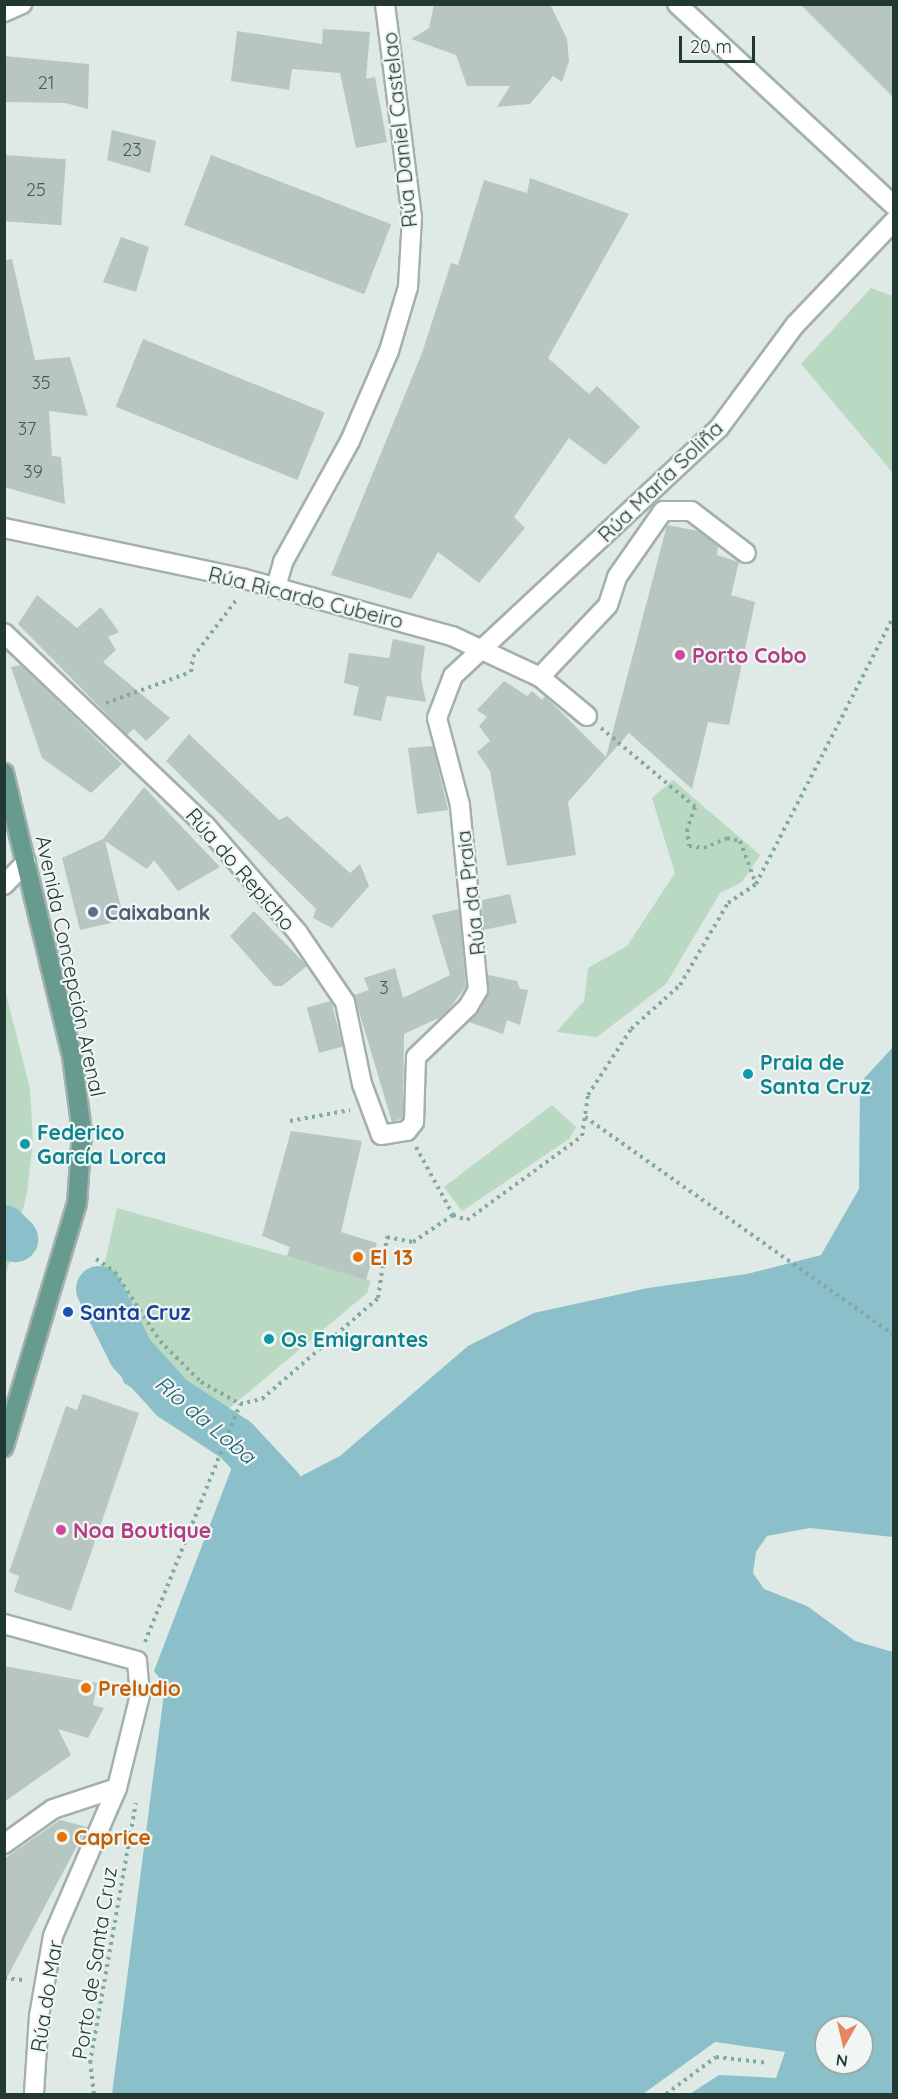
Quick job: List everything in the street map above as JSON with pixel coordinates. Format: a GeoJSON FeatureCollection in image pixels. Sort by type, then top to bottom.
{"type":"FeatureCollection","features":[{"type":"Feature","properties":{"kind":"main road","name":"Avenida Concepción Arenal"},"geometry":{"type":"LineString","coordinates":[[4,773],[72,1056],[82,1132],[77,1203],[4,1447]]}},
{"type":"Feature","properties":{"kind":"street"},"geometry":{"type":"LineString","coordinates":[[4,12],[22,4]]}},
{"type":"Feature","properties":{"kind":"street","name":"Rúa Daniel Castelao"},"geometry":{"type":"LineString","coordinates":[[276,587],[283,562],[350,441],[389,351],[408,287],[412,218],[385,4]]}},
{"type":"Feature","properties":{"kind":"street"},"geometry":{"type":"LineString","coordinates":[[677,4],[894,206]]}},
{"type":"Feature","properties":{"kind":"street","name":"Rúa María Soliña"},"geometry":{"type":"LineString","coordinates":[[484,646],[719,428],[795,325],[894,222]]}},
{"type":"Feature","properties":{"kind":"street"},"geometry":{"type":"LineString","coordinates":[[540,677],[608,605],[617,578],[663,511],[692,511],[746,554]]}},
{"type":"Feature","properties":{"kind":"street","name":"Rúa Ricardo Cubeiro"},"geometry":{"type":"LineString","coordinates":[[4,528],[241,578],[484,646],[540,677],[587,716]]}},
{"type":"Feature","properties":{"kind":"street","name":"Rúa do Repicho"},"geometry":{"type":"LineString","coordinates":[[4,633],[88,709],[206,826],[298,933],[345,1002],[369,1107],[381,1135],[407,1131]]}},
{"type":"Feature","properties":{"kind":"street","name":"Rúa da Praia"},"geometry":{"type":"LineString","coordinates":[[407,1131],[414,1122],[416,1057],[468,1007],[478,990],[460,805],[437,718],[453,676],[484,646]]}},
{"type":"Feature","properties":{"kind":"street"},"geometry":{"type":"LineString","coordinates":[[4,885],[26,862]]}},
{"type":"Feature","properties":{"kind":"street"},"geometry":{"type":"LineString","coordinates":[[4,1624],[137,1661]]}},
{"type":"Feature","properties":{"kind":"street","name":"Rúa do Mar"},"geometry":{"type":"LineString","coordinates":[[34,2094],[39,2016],[53,1935],[117,1788],[140,1695],[137,1661]]}},
{"type":"Feature","properties":{"kind":"street"},"geometry":{"type":"LineString","coordinates":[[4,1844],[53,1809],[117,1788]]}},
{"type":"Feature","properties":{"kind":"path"},"geometry":{"type":"LineString","coordinates":[[88,709],[191,672],[193,657],[238,598],[241,578]]}},
{"type":"Feature","properties":{"kind":"path"},"geometry":{"type":"LineString","coordinates":[[407,1131],[453,1215],[467,1220],[582,1136],[588,1095],[631,1029],[680,986],[728,903],[756,884],[894,615]]}},
{"type":"Feature","properties":{"kind":"path"},"geometry":{"type":"LineString","coordinates":[[587,716],[695,807],[687,829],[689,846],[705,848],[727,838],[740,841],[756,884]]}},
{"type":"Feature","properties":{"kind":"path"},"geometry":{"type":"LineString","coordinates":[[290,1121],[369,1107]]}},
{"type":"Feature","properties":{"kind":"path"},"geometry":{"type":"LineString","coordinates":[[585,1117],[894,1335]]}},
{"type":"Feature","properties":{"kind":"path"},"geometry":{"type":"LineString","coordinates":[[96,1259],[115,1272],[160,1341],[201,1382],[240,1404],[262,1399],[378,1298],[387,1237],[413,1242],[453,1215]]}},
{"type":"Feature","properties":{"kind":"path"},"geometry":{"type":"LineString","coordinates":[[137,1661],[240,1404]]}},
{"type":"Feature","properties":{"kind":"path","name":"Porto de Santa Cruz"},"geometry":{"type":"LineString","coordinates":[[94,2094],[90,2063],[138,1791]]}},
{"type":"Feature","properties":{"kind":"path"},"geometry":{"type":"LineString","coordinates":[[666,2094],[716,2057],[768,2063]]}},
{"type":"Feature","properties":{"kind":"green space"},"geometry":{"type":"Polygon","coordinates":[[[871,288],[893,296],[893,473],[801,364],[871,288]]]}},
{"type":"Feature","properties":{"kind":"green space"},"geometry":{"type":"Polygon","coordinates":[[[673,780],[760,855],[742,882],[720,893],[666,984],[597,1037],[556,1032],[584,1001],[588,968],[627,946],[675,873],[652,798],[673,780]]]}},
{"type":"Feature","properties":{"kind":"green space"},"geometry":{"type":"Polygon","coordinates":[[[5,990],[30,1089],[33,1142],[27,1193],[5,1279],[5,990]]]}},
{"type":"Feature","properties":{"kind":"green space"},"geometry":{"type":"Polygon","coordinates":[[[552,1105],[576,1127],[569,1139],[462,1211],[444,1187],[552,1105]]]}},
{"type":"Feature","properties":{"kind":"green space"},"geometry":{"type":"Polygon","coordinates":[[[117,1208],[371,1281],[367,1293],[227,1410],[193,1403],[99,1289],[117,1208]]]}},
{"type":"Feature","properties":{"kind":"water"},"geometry":{"type":"Polygon","coordinates":[[[893,1047],[893,1537],[810,1528],[767,1536],[756,1552],[753,1573],[764,1589],[807,1606],[855,1641],[893,1652],[893,2094],[112,2094],[165,1686],[154,1671],[239,1449],[280,1487],[340,1456],[468,1346],[534,1313],[648,1288],[747,1274],[821,1255],[859,1189],[860,1083],[893,1047]]]}},
{"type":"Feature","properties":{"kind":"water"},"geometry":{"type":"Polygon","coordinates":[[[99,1289],[193,1403],[178,1416],[124,1383],[95,1306],[99,1289]]]}},
{"type":"Feature","properties":{"kind":"pier"},"geometry":{"type":"Polygon","coordinates":[[[715,2042],[785,2052],[776,2078],[719,2075],[690,2094],[643,2094],[715,2042]]]}},
{"type":"Feature","properties":{"kind":"building"},"geometry":{"type":"Polygon","coordinates":[[[434,4],[550,4],[567,39],[569,61],[562,82],[553,76],[530,104],[497,107],[510,86],[467,86],[456,55],[411,39],[429,28],[434,4]]]}},
{"type":"Feature","properties":{"kind":"building"},"geometry":{"type":"Polygon","coordinates":[[[800,4],[894,4],[894,98],[800,4]]]}},
{"type":"Feature","properties":{"kind":"building"},"geometry":{"type":"Polygon","coordinates":[[[323,29],[370,32],[366,79],[375,77],[387,142],[356,148],[340,73],[292,69],[289,90],[231,81],[237,31],[322,44],[323,29]]]}},
{"type":"Feature","properties":{"kind":"building"},"geometry":{"type":"Polygon","coordinates":[[[4,56],[89,64],[88,109],[65,103],[4,102],[4,56]]]}},
{"type":"Feature","properties":{"kind":"building"},"geometry":{"type":"Polygon","coordinates":[[[112,130],[156,141],[150,173],[107,160],[112,130]]]}},
{"type":"Feature","properties":{"kind":"building"},"geometry":{"type":"Polygon","coordinates":[[[4,155],[66,159],[61,225],[4,221],[4,155]]]}},
{"type":"Feature","properties":{"kind":"building"},"geometry":{"type":"Polygon","coordinates":[[[211,155],[391,224],[364,294],[184,225],[211,155]]]}},
{"type":"Feature","properties":{"kind":"building"},"geometry":{"type":"Polygon","coordinates":[[[530,178],[629,214],[548,358],[589,394],[597,386],[640,427],[605,465],[569,438],[514,517],[525,528],[479,583],[438,552],[411,599],[331,575],[422,353],[451,263],[458,265],[484,180],[527,193],[530,178]]]}},
{"type":"Feature","properties":{"kind":"building"},"geometry":{"type":"Polygon","coordinates":[[[121,237],[149,247],[136,292],[103,282],[121,237]]]}},
{"type":"Feature","properties":{"kind":"building"},"geometry":{"type":"Polygon","coordinates":[[[12,259],[35,360],[70,357],[88,416],[49,411],[52,456],[61,457],[65,504],[4,487],[4,260],[12,259]]]}},
{"type":"Feature","properties":{"kind":"building"},"geometry":{"type":"Polygon","coordinates":[[[143,339],[325,412],[297,480],[116,407],[143,339]]]}},
{"type":"Feature","properties":{"kind":"building"},"geometry":{"type":"Polygon","coordinates":[[[667,525],[698,531],[718,546],[717,555],[739,562],[731,595],[755,602],[729,725],[708,722],[692,789],[629,733],[568,802],[576,855],[507,866],[490,771],[477,752],[490,741],[479,726],[487,717],[477,710],[504,681],[527,696],[532,691],[542,700],[545,696],[606,757],[667,525]]]}},
{"type":"Feature","properties":{"kind":"building"},"geometry":{"type":"Polygon","coordinates":[[[37,595],[77,628],[101,607],[119,632],[108,637],[116,650],[103,662],[170,718],[146,741],[134,729],[127,735],[18,624],[37,595]]]}},
{"type":"Feature","properties":{"kind":"building"},"geometry":{"type":"Polygon","coordinates":[[[393,639],[425,646],[421,678],[426,702],[387,696],[381,721],[353,715],[359,687],[344,683],[349,653],[389,658],[393,639]]]}},
{"type":"Feature","properties":{"kind":"building"},"geometry":{"type":"Polygon","coordinates":[[[21,665],[122,764],[91,793],[42,758],[11,667],[21,665]]]}},
{"type":"Feature","properties":{"kind":"building"},"geometry":{"type":"Polygon","coordinates":[[[189,734],[279,820],[287,816],[350,873],[360,864],[369,886],[332,928],[313,918],[316,909],[166,761],[189,734]]]}},
{"type":"Feature","properties":{"kind":"building"},"geometry":{"type":"Polygon","coordinates":[[[433,746],[448,810],[417,814],[408,748],[433,746]]]}},
{"type":"Feature","properties":{"kind":"building"},"geometry":{"type":"Polygon","coordinates":[[[144,787],[220,867],[178,891],[154,860],[147,869],[105,841],[124,920],[80,930],[62,858],[103,839],[144,787]]]}},
{"type":"Feature","properties":{"kind":"building"},"geometry":{"type":"Polygon","coordinates":[[[510,894],[517,923],[483,930],[482,900],[510,894]]]}},
{"type":"Feature","properties":{"kind":"building"},"geometry":{"type":"Polygon","coordinates":[[[459,909],[466,987],[443,1016],[404,1034],[403,1118],[392,1122],[354,995],[369,990],[364,978],[395,968],[403,998],[450,975],[432,915],[459,909]]]}},
{"type":"Feature","properties":{"kind":"building"},"geometry":{"type":"Polygon","coordinates":[[[254,911],[307,966],[282,986],[274,986],[230,936],[254,911]]]}},
{"type":"Feature","properties":{"kind":"building"},"geometry":{"type":"Polygon","coordinates":[[[488,975],[517,981],[520,989],[528,990],[520,1025],[507,1020],[503,1034],[469,1022],[488,996],[488,975]]]}},
{"type":"Feature","properties":{"kind":"building"},"geometry":{"type":"Polygon","coordinates":[[[331,1001],[343,1046],[319,1053],[307,1007],[331,1001]]]}},
{"type":"Feature","properties":{"kind":"building"},"geometry":{"type":"Polygon","coordinates":[[[291,1131],[362,1141],[341,1232],[377,1243],[366,1280],[287,1256],[290,1247],[262,1236],[291,1131]]]}},
{"type":"Feature","properties":{"kind":"building","name":"Noa Boutique"},"geometry":{"type":"Polygon","coordinates":[[[83,1394],[139,1413],[71,1611],[14,1592],[19,1576],[9,1572],[66,1406],[77,1410],[83,1394]]]}},
{"type":"Feature","properties":{"kind":"building"},"geometry":{"type":"Polygon","coordinates":[[[4,1666],[97,1683],[93,1705],[104,1708],[88,1738],[58,1729],[71,1755],[4,1802],[4,1666]]]}},
{"type":"Feature","properties":{"kind":"building"},"geometry":{"type":"Polygon","coordinates":[[[60,1820],[87,1827],[4,1983],[4,1859],[60,1820]]]}},
{"type":"Feature","properties":{"kind":"waterway","name":"Río da Loba"},"geometry":{"type":"LineString","coordinates":[[4,1228],[15,1239]]}},
{"type":"Feature","properties":{"kind":"waterway","name":"Río da Loba"},"geometry":{"type":"LineString","coordinates":[[99,1289],[131,1353],[172,1398],[236,1440],[280,1487]]}},
{"type":"Feature","properties":{"kind":"place","name":"Porto Cobo"},"geometry":{"type":"Point","coordinates":[680,655]}},
{"type":"Feature","properties":{"kind":"place","name":"Caixabank"},"geometry":{"type":"Point","coordinates":[93,912]}},
{"type":"Feature","properties":{"kind":"place","name":"Praia de Santa Cruz"},"geometry":{"type":"Point","coordinates":[748,1074]}},
{"type":"Feature","properties":{"kind":"place","name":"Federico García Lorca"},"geometry":{"type":"Point","coordinates":[25,1144]}},
{"type":"Feature","properties":{"kind":"place","name":"El 13"},"geometry":{"type":"Point","coordinates":[358,1257]}},
{"type":"Feature","properties":{"kind":"place","name":"Santa Cruz"},"geometry":{"type":"Point","coordinates":[68,1312]}},
{"type":"Feature","properties":{"kind":"place","name":"Os Emigrantes"},"geometry":{"type":"Point","coordinates":[269,1339]}},
{"type":"Feature","properties":{"kind":"place","name":"Noa Boutique"},"geometry":{"type":"Point","coordinates":[61,1530]}},
{"type":"Feature","properties":{"kind":"place","name":"Preludio"},"geometry":{"type":"Point","coordinates":[86,1688]}},
{"type":"Feature","properties":{"kind":"place","name":"Caprice"},"geometry":{"type":"Point","coordinates":[62,1837]}}]}
